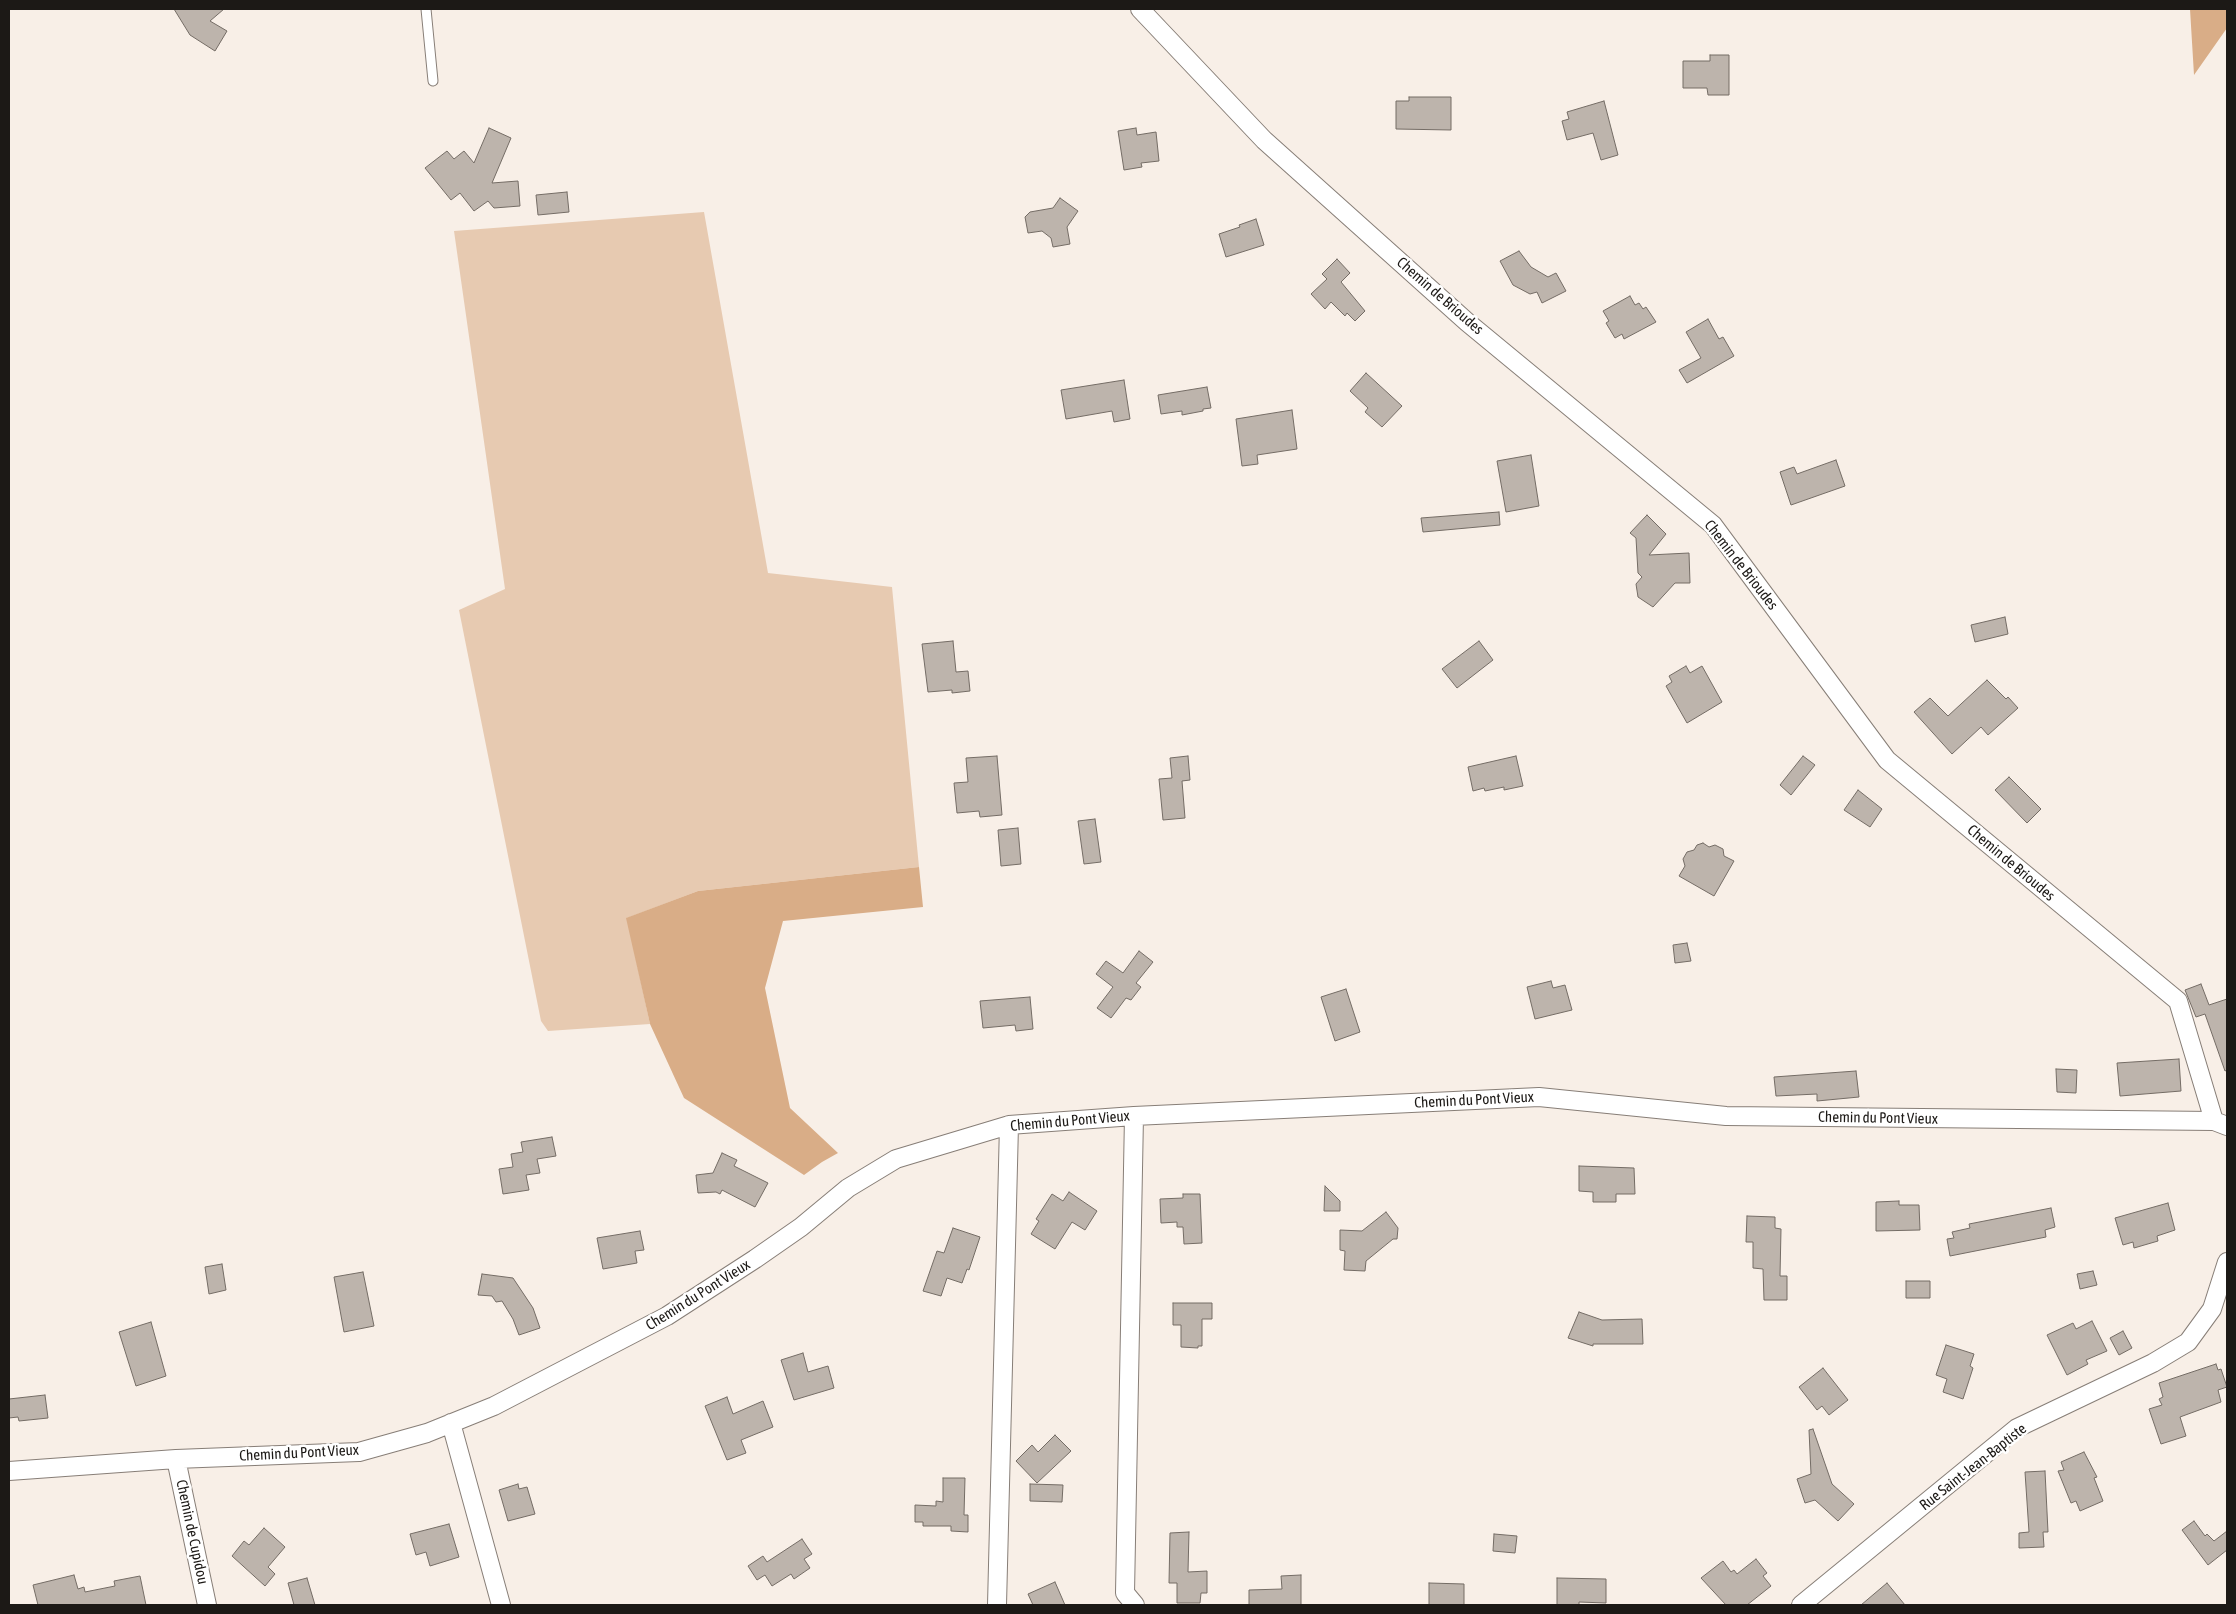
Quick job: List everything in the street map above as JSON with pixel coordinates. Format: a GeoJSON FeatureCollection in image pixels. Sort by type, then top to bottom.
{"type":"FeatureCollection","features":[{"type":"Feature","properties":{"kind":"street","name":"Chemin de Brioudes"},"geometry":{"type":"LineString","coordinates":[[1140,9],[1264,140],[1467,322],[1713,525],[1887,760],[2178,1001],[2221,1124]]}},
{"type":"Feature","properties":{"kind":"street","name":"Chemin du Pont Vieux"},"geometry":{"type":"LineString","coordinates":[[9,1471],[176,1459],[360,1452],[427,1433],[494,1406],[667,1316],[801,1227],[848,1188],[896,1159],[1009,1125],[1134,1116],[1539,1096],[1726,1116],[2221,1124]]}},
{"type":"Feature","properties":{"kind":"street"},"geometry":{"type":"LineString","coordinates":[[1134,1116],[1126,1593],[1135,1605]]}},
{"type":"Feature","properties":{"kind":"street"},"geometry":{"type":"LineString","coordinates":[[997,1605],[1009,1125]]}},
{"type":"Feature","properties":{"kind":"street","name":"Rue Saint-Jean-Baptiste"},"geometry":{"type":"LineString","coordinates":[[1801,1605],[2018,1428],[2153,1363],[2188,1342],[2212,1309],[2227,1262]]}},
{"type":"Feature","properties":{"kind":"street"},"geometry":{"type":"LineString","coordinates":[[451,1423],[501,1605]]}},
{"type":"Feature","properties":{"kind":"street","name":"Chemin de Cupidou"},"geometry":{"type":"LineString","coordinates":[[176,1459],[207,1605]]}},
{"type":"Feature","properties":{"kind":"lane"},"geometry":{"type":"LineString","coordinates":[[426,9],[433,81]]}},
{"type":"Feature","properties":{"kind":"shaded area"},"geometry":{"type":"Polygon","coordinates":[[[2190,9],[2227,9],[2227,28],[2194,75],[2190,9]]]}},
{"type":"Feature","properties":{"kind":"shaded area"},"geometry":{"type":"Polygon","coordinates":[[[704,212],[768,573],[892,587],[919,867],[698,891],[627,918],[650,1024],[548,1031],[541,1021],[459,610],[505,589],[454,231],[704,212]]]}},
{"type":"Feature","properties":{"kind":"shaded area"},"geometry":{"type":"Polygon","coordinates":[[[919,867],[923,907],[783,921],[765,988],[790,1108],[838,1153],[804,1175],[684,1098],[650,1024],[626,918],[698,891],[919,867]]]}},
{"type":"Feature","properties":{"kind":"building"},"geometry":{"type":"Polygon","coordinates":[[[174,9],[224,9],[210,21],[227,31],[215,51],[190,35],[174,9]]]}},
{"type":"Feature","properties":{"kind":"building"},"geometry":{"type":"Polygon","coordinates":[[[1710,55],[1729,55],[1729,95],[1708,95],[1707,88],[1683,88],[1683,61],[1710,61],[1710,55]]]}},
{"type":"Feature","properties":{"kind":"building"},"geometry":{"type":"Polygon","coordinates":[[[1409,97],[1451,97],[1451,130],[1396,129],[1396,101],[1409,101],[1409,97]]]}},
{"type":"Feature","properties":{"kind":"building"},"geometry":{"type":"Polygon","coordinates":[[[1604,101],[1618,155],[1601,160],[1593,133],[1567,140],[1562,121],[1569,119],[1567,112],[1604,101]]]}},
{"type":"Feature","properties":{"kind":"building"},"geometry":{"type":"Polygon","coordinates":[[[489,128],[511,138],[492,183],[518,181],[520,206],[494,208],[488,201],[474,211],[460,193],[451,200],[425,168],[447,151],[454,159],[464,151],[474,163],[489,128]]]}},
{"type":"Feature","properties":{"kind":"building"},"geometry":{"type":"Polygon","coordinates":[[[1136,128],[1137,135],[1156,132],[1159,161],[1141,163],[1142,167],[1124,170],[1118,131],[1136,128]]]}},
{"type":"Feature","properties":{"kind":"building"},"geometry":{"type":"Polygon","coordinates":[[[567,192],[569,212],[538,215],[536,195],[567,192]]]}},
{"type":"Feature","properties":{"kind":"building"},"geometry":{"type":"Polygon","coordinates":[[[1060,198],[1078,211],[1067,227],[1070,244],[1053,247],[1051,238],[1042,231],[1028,233],[1025,217],[1030,212],[1053,208],[1060,198]]]}},
{"type":"Feature","properties":{"kind":"building"},"geometry":{"type":"Polygon","coordinates":[[[1256,219],[1264,245],[1226,257],[1219,234],[1256,219]]]}},
{"type":"Feature","properties":{"kind":"building"},"geometry":{"type":"Polygon","coordinates":[[[1519,251],[1531,267],[1548,277],[1556,273],[1566,291],[1542,303],[1537,292],[1530,294],[1513,285],[1500,261],[1519,251]]]}},
{"type":"Feature","properties":{"kind":"building"},"geometry":{"type":"Polygon","coordinates":[[[1337,259],[1350,273],[1341,282],[1365,311],[1355,321],[1347,313],[1345,316],[1331,302],[1325,309],[1311,294],[1327,279],[1322,274],[1337,259]]]}},
{"type":"Feature","properties":{"kind":"building"},"geometry":{"type":"Polygon","coordinates":[[[1630,296],[1635,305],[1639,303],[1643,309],[1646,307],[1656,322],[1624,339],[1622,334],[1615,338],[1606,323],[1609,321],[1603,311],[1630,296]]]}},
{"type":"Feature","properties":{"kind":"building"},"geometry":{"type":"Polygon","coordinates":[[[1708,319],[1719,339],[1723,337],[1734,356],[1687,383],[1679,370],[1701,358],[1686,332],[1708,319]]]}},
{"type":"Feature","properties":{"kind":"building"},"geometry":{"type":"Polygon","coordinates":[[[1366,373],[1402,406],[1382,427],[1365,412],[1368,408],[1350,391],[1366,373]]]}},
{"type":"Feature","properties":{"kind":"building"},"geometry":{"type":"Polygon","coordinates":[[[1124,380],[1130,419],[1114,422],[1112,411],[1066,419],[1061,390],[1124,380]]]}},
{"type":"Feature","properties":{"kind":"building"},"geometry":{"type":"Polygon","coordinates":[[[1207,387],[1211,408],[1182,415],[1182,411],[1161,414],[1158,395],[1207,387]]]}},
{"type":"Feature","properties":{"kind":"building"},"geometry":{"type":"Polygon","coordinates":[[[1292,410],[1297,449],[1257,455],[1258,464],[1242,466],[1236,419],[1292,410]]]}},
{"type":"Feature","properties":{"kind":"building"},"geometry":{"type":"Polygon","coordinates":[[[1531,455],[1539,506],[1506,512],[1497,461],[1531,455]]]}},
{"type":"Feature","properties":{"kind":"building"},"geometry":{"type":"Polygon","coordinates":[[[1836,460],[1845,486],[1791,505],[1780,472],[1794,467],[1797,474],[1836,460]]]}},
{"type":"Feature","properties":{"kind":"building"},"geometry":{"type":"Polygon","coordinates":[[[1499,512],[1500,525],[1423,532],[1421,518],[1499,512]]]}},
{"type":"Feature","properties":{"kind":"building"},"geometry":{"type":"Polygon","coordinates":[[[1647,515],[1666,534],[1649,555],[1689,553],[1690,583],[1675,583],[1653,607],[1638,597],[1636,584],[1642,577],[1638,573],[1636,538],[1630,533],[1647,515]]]}},
{"type":"Feature","properties":{"kind":"building"},"geometry":{"type":"Polygon","coordinates":[[[2005,617],[2008,634],[1975,642],[1971,625],[2005,617]]]}},
{"type":"Feature","properties":{"kind":"building"},"geometry":{"type":"Polygon","coordinates":[[[953,641],[956,672],[968,671],[970,691],[952,693],[952,690],[928,692],[922,644],[953,641]]]}},
{"type":"Feature","properties":{"kind":"building"},"geometry":{"type":"Polygon","coordinates":[[[1479,641],[1493,660],[1457,688],[1442,669],[1479,641]]]}},
{"type":"Feature","properties":{"kind":"building"},"geometry":{"type":"Polygon","coordinates":[[[1686,666],[1690,673],[1702,666],[1722,702],[1687,723],[1666,686],[1672,682],[1669,676],[1686,666]]]}},
{"type":"Feature","properties":{"kind":"building"},"geometry":{"type":"Polygon","coordinates":[[[1987,680],[2018,708],[1988,735],[1981,727],[1952,754],[1914,712],[1930,698],[1948,716],[1987,680]]]}},
{"type":"Feature","properties":{"kind":"building"},"geometry":{"type":"Polygon","coordinates":[[[997,756],[1002,815],[980,817],[979,811],[957,813],[954,783],[968,782],[966,758],[997,756]]]}},
{"type":"Feature","properties":{"kind":"building"},"geometry":{"type":"Polygon","coordinates":[[[1188,756],[1190,780],[1182,781],[1185,818],[1163,820],[1159,779],[1172,778],[1170,758],[1188,756]]]}},
{"type":"Feature","properties":{"kind":"building"},"geometry":{"type":"Polygon","coordinates":[[[1516,756],[1523,786],[1504,790],[1504,787],[1485,791],[1484,788],[1473,791],[1468,767],[1516,756]]]}},
{"type":"Feature","properties":{"kind":"building"},"geometry":{"type":"Polygon","coordinates":[[[1803,756],[1815,765],[1791,795],[1780,785],[1803,756]]]}},
{"type":"Feature","properties":{"kind":"building"},"geometry":{"type":"Polygon","coordinates":[[[2009,777],[2041,809],[2027,823],[1995,790],[2009,777]]]}},
{"type":"Feature","properties":{"kind":"building"},"geometry":{"type":"Polygon","coordinates":[[[1858,790],[1882,809],[1870,827],[1844,810],[1858,790]]]}},
{"type":"Feature","properties":{"kind":"building"},"geometry":{"type":"Polygon","coordinates":[[[1095,819],[1101,862],[1084,864],[1078,821],[1095,819]]]}},
{"type":"Feature","properties":{"kind":"building"},"geometry":{"type":"Polygon","coordinates":[[[1018,828],[1021,864],[1001,866],[998,830],[1018,828]]]}},
{"type":"Feature","properties":{"kind":"building"},"geometry":{"type":"Polygon","coordinates":[[[1703,843],[1709,847],[1715,845],[1723,849],[1724,856],[1734,861],[1714,896],[1679,876],[1685,866],[1683,859],[1687,852],[1694,850],[1697,845],[1703,843]]]}},
{"type":"Feature","properties":{"kind":"building"},"geometry":{"type":"Polygon","coordinates":[[[1687,943],[1691,961],[1675,963],[1673,945],[1687,943]]]}},
{"type":"Feature","properties":{"kind":"building"},"geometry":{"type":"Polygon","coordinates":[[[1139,951],[1153,962],[1136,983],[1141,987],[1131,1000],[1126,998],[1111,1018],[1097,1008],[1113,987],[1096,974],[1106,961],[1123,973],[1139,951]]]}},
{"type":"Feature","properties":{"kind":"building"},"geometry":{"type":"Polygon","coordinates":[[[1551,981],[1553,988],[1565,985],[1572,1010],[1535,1019],[1527,987],[1551,981]]]}},
{"type":"Feature","properties":{"kind":"building"},"geometry":{"type":"Polygon","coordinates":[[[2201,984],[2209,1005],[2227,999],[2227,1070],[2225,1071],[2205,1014],[2196,1017],[2185,990],[2201,984]]]}},
{"type":"Feature","properties":{"kind":"building"},"geometry":{"type":"Polygon","coordinates":[[[1346,989],[1360,1032],[1335,1041],[1321,997],[1346,989]]]}},
{"type":"Feature","properties":{"kind":"building"},"geometry":{"type":"Polygon","coordinates":[[[1030,997],[1033,1029],[1016,1031],[1015,1025],[983,1028],[980,1001],[1030,997]]]}},
{"type":"Feature","properties":{"kind":"building"},"geometry":{"type":"Polygon","coordinates":[[[2179,1059],[2181,1091],[2120,1096],[2117,1063],[2179,1059]]]}},
{"type":"Feature","properties":{"kind":"building"},"geometry":{"type":"Polygon","coordinates":[[[2056,1069],[2077,1070],[2076,1093],[2057,1092],[2056,1069]]]}},
{"type":"Feature","properties":{"kind":"building"},"geometry":{"type":"Polygon","coordinates":[[[1856,1071],[1859,1097],[1817,1101],[1817,1094],[1776,1096],[1774,1077],[1856,1071]]]}},
{"type":"Feature","properties":{"kind":"building"},"geometry":{"type":"Polygon","coordinates":[[[552,1137],[556,1156],[537,1159],[540,1173],[526,1175],[529,1190],[503,1194],[499,1169],[513,1167],[511,1154],[523,1152],[521,1142],[552,1137]]]}},
{"type":"Feature","properties":{"kind":"building"},"geometry":{"type":"Polygon","coordinates":[[[722,1153],[737,1160],[734,1166],[768,1183],[755,1207],[722,1190],[720,1194],[716,1192],[698,1193],[696,1175],[713,1173],[722,1153]]]}},
{"type":"Feature","properties":{"kind":"building"},"geometry":{"type":"Polygon","coordinates":[[[1579,1166],[1634,1168],[1635,1194],[1616,1194],[1616,1202],[1593,1202],[1593,1192],[1579,1191],[1579,1166]]]}},
{"type":"Feature","properties":{"kind":"building"},"geometry":{"type":"Polygon","coordinates":[[[1325,1186],[1340,1201],[1340,1211],[1324,1211],[1325,1186]]]}},
{"type":"Feature","properties":{"kind":"building"},"geometry":{"type":"Polygon","coordinates":[[[1069,1192],[1097,1211],[1085,1230],[1072,1222],[1055,1249],[1031,1234],[1039,1221],[1036,1219],[1052,1194],[1063,1201],[1069,1192]]]}},
{"type":"Feature","properties":{"kind":"building"},"geometry":{"type":"Polygon","coordinates":[[[1183,1194],[1200,1194],[1202,1243],[1184,1244],[1183,1227],[1177,1227],[1177,1222],[1161,1223],[1160,1199],[1183,1198],[1183,1194]]]}},
{"type":"Feature","properties":{"kind":"building"},"geometry":{"type":"Polygon","coordinates":[[[1899,1201],[1899,1205],[1919,1205],[1920,1230],[1876,1231],[1876,1202],[1899,1201]]]}},
{"type":"Feature","properties":{"kind":"building"},"geometry":{"type":"Polygon","coordinates":[[[2168,1203],[2175,1230],[2157,1236],[2158,1241],[2134,1248],[2133,1242],[2123,1245],[2115,1218],[2168,1203]]]}},
{"type":"Feature","properties":{"kind":"building"},"geometry":{"type":"Polygon","coordinates":[[[2051,1208],[2055,1227],[2045,1230],[2046,1237],[1950,1256],[1947,1239],[1954,1238],[1952,1232],[1970,1228],[1969,1224],[2051,1208]]]}},
{"type":"Feature","properties":{"kind":"building"},"geometry":{"type":"Polygon","coordinates":[[[1386,1212],[1398,1228],[1397,1239],[1393,1239],[1366,1261],[1365,1271],[1344,1270],[1345,1251],[1340,1250],[1340,1230],[1362,1231],[1386,1212]]]}},
{"type":"Feature","properties":{"kind":"building"},"geometry":{"type":"Polygon","coordinates":[[[1747,1216],[1775,1217],[1775,1228],[1781,1229],[1780,1276],[1787,1276],[1787,1300],[1764,1300],[1763,1269],[1753,1268],[1753,1242],[1746,1242],[1747,1216]]]}},
{"type":"Feature","properties":{"kind":"building"},"geometry":{"type":"Polygon","coordinates":[[[953,1228],[980,1237],[969,1270],[967,1269],[962,1283],[947,1278],[941,1296],[923,1291],[937,1251],[944,1253],[953,1228]]]}},
{"type":"Feature","properties":{"kind":"building"},"geometry":{"type":"Polygon","coordinates":[[[640,1231],[644,1250],[635,1251],[637,1263],[603,1269],[597,1238],[640,1231]]]}},
{"type":"Feature","properties":{"kind":"building"},"geometry":{"type":"Polygon","coordinates":[[[222,1264],[226,1290],[209,1294],[205,1267],[222,1264]]]}},
{"type":"Feature","properties":{"kind":"building"},"geometry":{"type":"Polygon","coordinates":[[[2093,1271],[2097,1285],[2080,1289],[2077,1274],[2093,1271]]]}},
{"type":"Feature","properties":{"kind":"building"},"geometry":{"type":"Polygon","coordinates":[[[363,1272],[374,1326],[344,1332],[334,1277],[363,1272]]]}},
{"type":"Feature","properties":{"kind":"building"},"geometry":{"type":"Polygon","coordinates":[[[482,1274],[513,1278],[533,1308],[540,1328],[519,1335],[513,1319],[502,1301],[496,1302],[492,1296],[478,1295],[482,1274]]]}},
{"type":"Feature","properties":{"kind":"building"},"geometry":{"type":"Polygon","coordinates":[[[1906,1281],[1930,1281],[1930,1298],[1906,1298],[1906,1281]]]}},
{"type":"Feature","properties":{"kind":"building"},"geometry":{"type":"Polygon","coordinates":[[[1173,1303],[1212,1303],[1212,1319],[1202,1319],[1202,1346],[1198,1346],[1198,1348],[1181,1347],[1181,1325],[1173,1325],[1173,1303]]]}},
{"type":"Feature","properties":{"kind":"building"},"geometry":{"type":"Polygon","coordinates":[[[1579,1312],[1602,1320],[1642,1319],[1643,1344],[1593,1344],[1593,1346],[1568,1338],[1579,1312]]]}},
{"type":"Feature","properties":{"kind":"building"},"geometry":{"type":"Polygon","coordinates":[[[2092,1321],[2107,1351],[2086,1360],[2088,1364],[2067,1375],[2047,1335],[2073,1323],[2076,1329],[2092,1321]]]}},
{"type":"Feature","properties":{"kind":"building"},"geometry":{"type":"Polygon","coordinates":[[[151,1322],[166,1376],[136,1386],[119,1332],[151,1322]]]}},
{"type":"Feature","properties":{"kind":"building"},"geometry":{"type":"Polygon","coordinates":[[[2123,1331],[2132,1348],[2119,1355],[2110,1338],[2123,1331]]]}},
{"type":"Feature","properties":{"kind":"building"},"geometry":{"type":"Polygon","coordinates":[[[1946,1345],[1974,1354],[1970,1366],[1973,1368],[1963,1399],[1943,1392],[1947,1379],[1936,1375],[1946,1345]]]}},
{"type":"Feature","properties":{"kind":"building"},"geometry":{"type":"Polygon","coordinates":[[[803,1353],[808,1372],[828,1366],[834,1388],[794,1400],[781,1360],[803,1353]]]}},
{"type":"Feature","properties":{"kind":"building"},"geometry":{"type":"Polygon","coordinates":[[[2216,1364],[2218,1370],[2221,1369],[2227,1387],[2218,1390],[2221,1402],[2180,1417],[2186,1436],[2161,1444],[2149,1409],[2162,1405],[2159,1399],[2163,1397],[2159,1383],[2216,1364]]]}},
{"type":"Feature","properties":{"kind":"building"},"geometry":{"type":"Polygon","coordinates":[[[1823,1368],[1848,1400],[1829,1415],[1822,1406],[1817,1410],[1799,1387],[1823,1368]]]}},
{"type":"Feature","properties":{"kind":"building"},"geometry":{"type":"Polygon","coordinates":[[[45,1395],[48,1418],[19,1421],[18,1417],[9,1418],[9,1399],[45,1395]]]}},
{"type":"Feature","properties":{"kind":"building"},"geometry":{"type":"Polygon","coordinates":[[[727,1397],[733,1414],[763,1401],[773,1427],[741,1440],[746,1453],[727,1460],[705,1406],[727,1397]]]}},
{"type":"Feature","properties":{"kind":"building"},"geometry":{"type":"Polygon","coordinates":[[[1813,1429],[1832,1484],[1854,1504],[1838,1521],[1815,1500],[1805,1503],[1797,1479],[1811,1474],[1809,1430],[1813,1429]]]}},
{"type":"Feature","properties":{"kind":"building"},"geometry":{"type":"Polygon","coordinates":[[[1055,1435],[1071,1451],[1037,1483],[1016,1461],[1032,1445],[1038,1452],[1055,1435]]]}},
{"type":"Feature","properties":{"kind":"building"},"geometry":{"type":"Polygon","coordinates":[[[2084,1452],[2097,1477],[2094,1478],[2103,1501],[2080,1511],[2076,1501],[2071,1503],[2058,1471],[2064,1470],[2061,1462],[2084,1452]]]}},
{"type":"Feature","properties":{"kind":"building"},"geometry":{"type":"Polygon","coordinates":[[[2045,1471],[2048,1532],[2043,1532],[2044,1547],[2019,1548],[2019,1533],[2029,1532],[2025,1472],[2045,1471]]]}},
{"type":"Feature","properties":{"kind":"building"},"geometry":{"type":"Polygon","coordinates":[[[943,1478],[965,1478],[964,1515],[968,1515],[968,1532],[951,1531],[951,1526],[923,1526],[923,1522],[915,1522],[915,1505],[936,1506],[936,1501],[943,1502],[943,1478]]]}},
{"type":"Feature","properties":{"kind":"building"},"geometry":{"type":"Polygon","coordinates":[[[518,1484],[519,1489],[527,1487],[535,1514],[508,1521],[499,1490],[518,1484]]]}},
{"type":"Feature","properties":{"kind":"building"},"geometry":{"type":"Polygon","coordinates":[[[1030,1484],[1063,1485],[1062,1502],[1030,1501],[1030,1484]]]}},
{"type":"Feature","properties":{"kind":"building"},"geometry":{"type":"Polygon","coordinates":[[[2194,1521],[2205,1536],[2207,1534],[2214,1541],[2227,1531],[2227,1550],[2208,1565],[2182,1530],[2194,1521]]]}},
{"type":"Feature","properties":{"kind":"building"},"geometry":{"type":"Polygon","coordinates":[[[449,1524],[459,1557],[430,1566],[426,1552],[416,1555],[410,1534],[449,1524]]]}},
{"type":"Feature","properties":{"kind":"building"},"geometry":{"type":"Polygon","coordinates":[[[264,1528],[285,1547],[268,1567],[275,1574],[265,1586],[232,1556],[244,1541],[249,1545],[264,1528]]]}},
{"type":"Feature","properties":{"kind":"building"},"geometry":{"type":"Polygon","coordinates":[[[1189,1532],[1188,1572],[1207,1571],[1207,1593],[1201,1593],[1200,1603],[1177,1603],[1177,1583],[1169,1583],[1170,1533],[1189,1532]]]}},
{"type":"Feature","properties":{"kind":"building"},"geometry":{"type":"Polygon","coordinates":[[[1494,1534],[1517,1536],[1515,1553],[1493,1551],[1494,1534]]]}},
{"type":"Feature","properties":{"kind":"building"},"geometry":{"type":"Polygon","coordinates":[[[802,1539],[812,1554],[804,1559],[810,1568],[794,1579],[791,1574],[772,1586],[765,1575],[757,1580],[748,1566],[763,1556],[767,1562],[802,1539]]]}},
{"type":"Feature","properties":{"kind":"building"},"geometry":{"type":"Polygon","coordinates":[[[1756,1559],[1767,1573],[1763,1576],[1771,1586],[1747,1605],[1726,1605],[1701,1578],[1723,1561],[1731,1572],[1734,1570],[1737,1574],[1756,1559]]]}},
{"type":"Feature","properties":{"kind":"building"},"geometry":{"type":"Polygon","coordinates":[[[74,1575],[78,1589],[84,1587],[85,1592],[115,1586],[114,1581],[140,1576],[146,1605],[38,1605],[33,1585],[74,1575]]]}},
{"type":"Feature","properties":{"kind":"building"},"geometry":{"type":"Polygon","coordinates":[[[1301,1575],[1301,1605],[1249,1605],[1249,1590],[1282,1589],[1281,1576],[1301,1575]]]}},
{"type":"Feature","properties":{"kind":"building"},"geometry":{"type":"Polygon","coordinates":[[[307,1578],[315,1605],[294,1605],[288,1583],[307,1578]]]}},
{"type":"Feature","properties":{"kind":"building"},"geometry":{"type":"Polygon","coordinates":[[[1557,1578],[1606,1579],[1606,1603],[1579,1602],[1579,1605],[1557,1605],[1557,1578]]]}},
{"type":"Feature","properties":{"kind":"building"},"geometry":{"type":"Polygon","coordinates":[[[1055,1582],[1065,1605],[1033,1605],[1028,1594],[1055,1582]]]}},
{"type":"Feature","properties":{"kind":"building"},"geometry":{"type":"Polygon","coordinates":[[[1429,1583],[1464,1584],[1464,1605],[1429,1605],[1429,1583]]]}},
{"type":"Feature","properties":{"kind":"building"},"geometry":{"type":"Polygon","coordinates":[[[1887,1583],[1905,1605],[1861,1605],[1887,1583]]]}}]}
